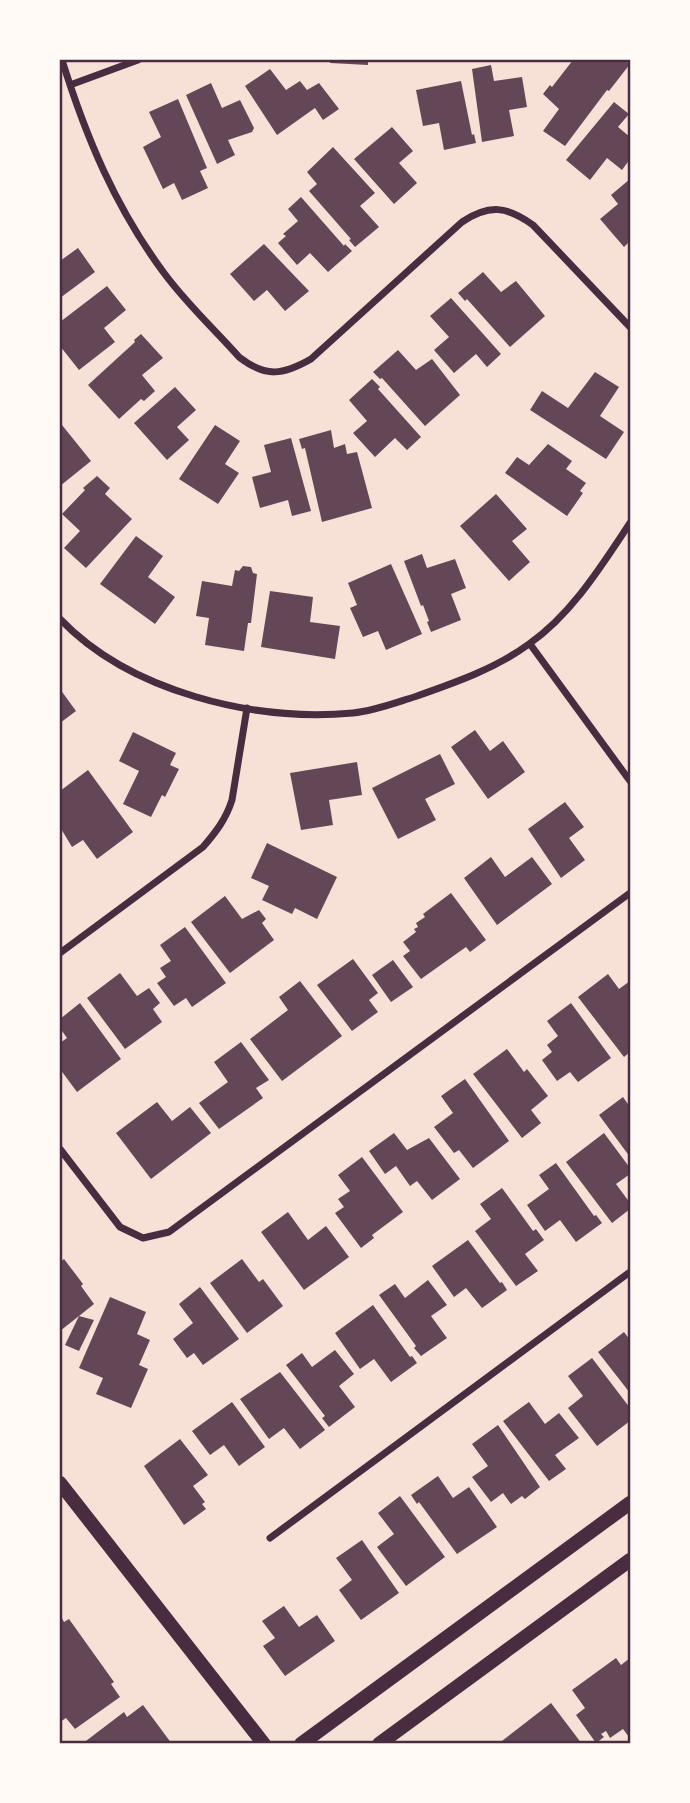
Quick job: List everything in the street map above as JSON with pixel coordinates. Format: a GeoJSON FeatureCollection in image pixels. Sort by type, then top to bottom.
{"type":"FeatureCollection","features":[{"type":"Feature","properties":{"kind":"main road"},"geometry":{"type":"LineString","coordinates":[[60,1483],[264,1744]]}},
{"type":"Feature","properties":{"kind":"main road"},"geometry":{"type":"LineString","coordinates":[[301,1744],[631,1503]]}},
{"type":"Feature","properties":{"kind":"main road"},"geometry":{"type":"LineString","coordinates":[[379,1744],[631,1560]]}},
{"type":"Feature","properties":{"kind":"street"},"geometry":{"type":"LineString","coordinates":[[62,60],[100,168],[130,222],[164,274],[239,357],[253,368],[273,373],[292,370],[311,359],[462,222],[478,212],[496,209],[517,213],[533,225],[631,327]]}},
{"type":"Feature","properties":{"kind":"street"},"geometry":{"type":"LineString","coordinates":[[70,85],[138,60]]}},
{"type":"Feature","properties":{"kind":"street"},"geometry":{"type":"LineString","coordinates":[[60,619],[97,650],[128,668],[183,693],[247,709],[281,713],[355,713],[449,685],[488,669],[530,644],[554,623],[575,599],[631,523]]}},
{"type":"Feature","properties":{"kind":"street"},"geometry":{"type":"LineString","coordinates":[[530,644],[631,781]]}},
{"type":"Feature","properties":{"kind":"street"},"geometry":{"type":"LineString","coordinates":[[60,953],[203,847],[216,832],[227,815],[232,800],[247,709]]}},
{"type":"Feature","properties":{"kind":"street"},"geometry":{"type":"LineString","coordinates":[[60,1149],[120,1227],[143,1238],[169,1232],[631,893]]}},
{"type":"Feature","properties":{"kind":"street"},"geometry":{"type":"LineString","coordinates":[[270,1538],[631,1272]]}},
{"type":"Feature","properties":{"kind":"building"},"geometry":{"type":"Polygon","coordinates":[[[330,60],[368,60],[368,65],[330,63],[330,60]]]}},
{"type":"Feature","properties":{"kind":"building"},"geometry":{"type":"Polygon","coordinates":[[[573,60],[624,60],[630,64],[565,146],[543,131],[559,109],[543,94],[550,85],[552,87],[573,60]]]}},
{"type":"Feature","properties":{"kind":"building"},"geometry":{"type":"Polygon","coordinates":[[[491,65],[494,81],[522,77],[527,107],[509,110],[514,136],[482,142],[472,69],[491,65]]]}},
{"type":"Feature","properties":{"kind":"building"},"geometry":{"type":"Polygon","coordinates":[[[270,69],[286,90],[300,81],[307,90],[319,83],[339,109],[323,120],[315,108],[277,135],[245,86],[270,69]]]}},
{"type":"Feature","properties":{"kind":"building"},"geometry":{"type":"Polygon","coordinates":[[[461,81],[476,143],[444,150],[439,123],[423,126],[416,90],[461,81]]]}},
{"type":"Feature","properties":{"kind":"building"},"geometry":{"type":"Polygon","coordinates":[[[211,83],[222,108],[240,100],[254,128],[252,132],[228,140],[235,155],[217,164],[186,95],[211,83]]]}},
{"type":"Feature","properties":{"kind":"building"},"geometry":{"type":"Polygon","coordinates":[[[178,99],[207,168],[200,171],[208,188],[182,200],[174,183],[163,189],[143,147],[161,137],[149,112],[178,99]]]}},
{"type":"Feature","properties":{"kind":"building"},"geometry":{"type":"Polygon","coordinates":[[[614,102],[629,114],[618,127],[630,137],[630,159],[622,170],[607,158],[590,180],[566,160],[614,102]]]}},
{"type":"Feature","properties":{"kind":"building"},"geometry":{"type":"Polygon","coordinates":[[[392,127],[413,151],[399,163],[417,183],[394,204],[354,159],[392,127]]]}},
{"type":"Feature","properties":{"kind":"building"},"geometry":{"type":"Polygon","coordinates":[[[333,147],[375,193],[360,206],[379,227],[355,247],[309,191],[317,184],[307,172],[333,147]]]}},
{"type":"Feature","properties":{"kind":"building"},"geometry":{"type":"Polygon","coordinates":[[[630,179],[630,241],[624,247],[600,219],[618,204],[611,195],[630,179]]]}},
{"type":"Feature","properties":{"kind":"building"},"geometry":{"type":"Polygon","coordinates":[[[301,197],[344,246],[345,244],[352,251],[328,272],[310,253],[297,265],[278,243],[286,236],[283,234],[298,221],[288,209],[301,197]]]}},
{"type":"Feature","properties":{"kind":"building"},"geometry":{"type":"Polygon","coordinates":[[[264,244],[309,291],[285,311],[267,290],[254,301],[230,274],[264,244]]]}},
{"type":"Feature","properties":{"kind":"building"},"geometry":{"type":"Polygon","coordinates":[[[78,248],[95,272],[60,298],[60,261],[78,248]]]}},
{"type":"Feature","properties":{"kind":"building"},"geometry":{"type":"Polygon","coordinates":[[[483,272],[501,292],[516,281],[545,316],[510,347],[467,299],[465,301],[458,293],[483,272]]]}},
{"type":"Feature","properties":{"kind":"building"},"geometry":{"type":"Polygon","coordinates":[[[107,286],[126,310],[104,328],[115,342],[79,370],[60,346],[60,322],[107,286]]]}},
{"type":"Feature","properties":{"kind":"building"},"geometry":{"type":"Polygon","coordinates":[[[451,298],[501,354],[487,367],[476,354],[454,373],[434,350],[449,337],[430,316],[451,298]]]}},
{"type":"Feature","properties":{"kind":"building"},"geometry":{"type":"Polygon","coordinates":[[[141,334],[163,358],[142,375],[155,391],[144,401],[141,399],[119,419],[88,385],[141,334]]]}},
{"type":"Feature","properties":{"kind":"building"},"geometry":{"type":"Polygon","coordinates":[[[398,350],[416,370],[432,359],[460,395],[425,426],[382,378],[373,372],[398,350]]]}},
{"type":"Feature","properties":{"kind":"building"},"geometry":{"type":"Polygon","coordinates":[[[595,372],[619,387],[600,416],[624,432],[606,459],[530,410],[542,391],[568,408],[595,372]]]}},
{"type":"Feature","properties":{"kind":"building"},"geometry":{"type":"Polygon","coordinates":[[[372,379],[421,437],[407,450],[395,438],[375,457],[353,433],[367,421],[349,400],[372,379]]]}},
{"type":"Feature","properties":{"kind":"building"},"geometry":{"type":"Polygon","coordinates":[[[175,387],[196,410],[177,427],[189,440],[167,460],[134,423],[175,387]]]}},
{"type":"Feature","properties":{"kind":"building"},"geometry":{"type":"Polygon","coordinates":[[[62,425],[91,461],[60,486],[60,428],[62,425]]]}},
{"type":"Feature","properties":{"kind":"building"},"geometry":{"type":"Polygon","coordinates":[[[215,425],[240,441],[225,464],[239,473],[218,504],[179,479],[215,425]]]}},
{"type":"Feature","properties":{"kind":"building"},"geometry":{"type":"Polygon","coordinates":[[[331,430],[334,448],[345,444],[347,454],[357,452],[372,508],[322,522],[305,448],[302,449],[299,439],[331,430]]]}},
{"type":"Feature","properties":{"kind":"building"},"geometry":{"type":"Polygon","coordinates":[[[291,438],[311,511],[292,516],[288,500],[260,508],[252,477],[271,472],[264,445],[291,438]]]}},
{"type":"Feature","properties":{"kind":"building"},"geometry":{"type":"Polygon","coordinates":[[[548,444],[572,461],[566,469],[586,483],[580,491],[583,493],[567,516],[505,473],[517,457],[529,465],[548,444]]]}},
{"type":"Feature","properties":{"kind":"building"},"geometry":{"type":"Polygon","coordinates":[[[97,476],[110,488],[105,494],[132,519],[86,568],[64,548],[80,531],[62,514],[85,490],[83,488],[97,476]]]}},
{"type":"Feature","properties":{"kind":"building"},"geometry":{"type":"Polygon","coordinates":[[[496,494],[527,529],[512,541],[530,562],[509,581],[460,526],[496,494]]]}},
{"type":"Feature","properties":{"kind":"building"},"geometry":{"type":"Polygon","coordinates":[[[136,536],[163,556],[148,577],[175,597],[155,624],[100,584],[136,536]]]}},
{"type":"Feature","properties":{"kind":"building"},"geometry":{"type":"Polygon","coordinates":[[[422,554],[427,568],[455,559],[466,588],[451,594],[461,620],[431,632],[423,605],[421,606],[404,561],[422,554]]]}},
{"type":"Feature","properties":{"kind":"building"},"geometry":{"type":"Polygon","coordinates":[[[391,564],[422,634],[386,650],[378,631],[363,637],[350,608],[357,605],[348,583],[391,564]]]}},
{"type":"Feature","properties":{"kind":"building"},"geometry":{"type":"Polygon","coordinates":[[[243,566],[251,567],[253,573],[257,574],[251,623],[248,623],[244,651],[205,645],[209,618],[196,616],[202,581],[232,586],[235,570],[239,571],[243,566]]]}},
{"type":"Feature","properties":{"kind":"building"},"geometry":{"type":"Polygon","coordinates":[[[270,591],[313,597],[310,622],[340,626],[335,659],[261,647],[270,591]]]}},
{"type":"Feature","properties":{"kind":"building"},"geometry":{"type":"Polygon","coordinates":[[[60,689],[76,711],[60,723],[60,689]]]}},
{"type":"Feature","properties":{"kind":"building"},"geometry":{"type":"Polygon","coordinates":[[[475,730],[490,751],[503,741],[525,772],[488,799],[451,747],[475,730]]]}},
{"type":"Feature","properties":{"kind":"building"},"geometry":{"type":"Polygon","coordinates":[[[133,732],[176,753],[170,765],[179,769],[151,817],[123,804],[139,771],[119,761],[133,732]]]}},
{"type":"Feature","properties":{"kind":"building"},"geometry":{"type":"Polygon","coordinates":[[[440,754],[455,784],[425,799],[436,820],[398,839],[372,788],[440,754]]]}},
{"type":"Feature","properties":{"kind":"building"},"geometry":{"type":"Polygon","coordinates":[[[357,762],[362,795],[329,800],[333,825],[301,830],[290,773],[357,762]]]}},
{"type":"Feature","properties":{"kind":"building"},"geometry":{"type":"Polygon","coordinates":[[[88,770],[133,832],[97,859],[83,840],[72,847],[60,827],[60,791],[88,770]]]}},
{"type":"Feature","properties":{"kind":"building"},"geometry":{"type":"Polygon","coordinates":[[[565,802],[584,827],[569,838],[585,860],[561,878],[528,829],[565,802]]]}},
{"type":"Feature","properties":{"kind":"building"},"geometry":{"type":"Polygon","coordinates":[[[267,843],[337,877],[317,919],[295,908],[292,914],[262,900],[269,886],[251,878],[267,843]]]}},
{"type":"Feature","properties":{"kind":"building"},"geometry":{"type":"Polygon","coordinates":[[[491,857],[505,877],[532,857],[552,884],[497,925],[464,878],[491,857]]]}},
{"type":"Feature","properties":{"kind":"building"},"geometry":{"type":"Polygon","coordinates":[[[451,893],[486,940],[470,952],[466,947],[421,979],[403,956],[410,951],[403,942],[416,932],[416,923],[425,917],[423,914],[451,893]]]}},
{"type":"Feature","properties":{"kind":"building"},"geometry":{"type":"Polygon","coordinates":[[[225,896],[242,919],[259,910],[266,919],[262,923],[274,940],[230,973],[191,922],[225,896]]]}},
{"type":"Feature","properties":{"kind":"building"},"geometry":{"type":"Polygon","coordinates":[[[185,927],[226,983],[192,1007],[186,998],[174,1006],[157,983],[166,977],[160,968],[171,961],[160,945],[185,927]]]}},
{"type":"Feature","properties":{"kind":"building"},"geometry":{"type":"Polygon","coordinates":[[[353,959],[378,993],[369,1000],[378,1012],[352,1031],[317,985],[353,959]]]}},
{"type":"Feature","properties":{"kind":"building"},"geometry":{"type":"Polygon","coordinates":[[[393,960],[413,987],[391,1002],[372,975],[393,960]]]}},
{"type":"Feature","properties":{"kind":"building"},"geometry":{"type":"Polygon","coordinates":[[[120,973],[137,996],[149,988],[160,1003],[153,1009],[162,1022],[125,1049],[87,998],[120,973]]]}},
{"type":"Feature","properties":{"kind":"building"},"geometry":{"type":"Polygon","coordinates":[[[608,974],[619,989],[630,981],[630,1052],[624,1057],[578,997],[608,974]]]}},
{"type":"Feature","properties":{"kind":"building"},"geometry":{"type":"Polygon","coordinates":[[[300,981],[342,1036],[282,1081],[250,1039],[288,1010],[279,997],[300,981]]]}},
{"type":"Feature","properties":{"kind":"building"},"geometry":{"type":"Polygon","coordinates":[[[80,1003],[121,1059],[77,1092],[60,1069],[60,1043],[67,1038],[60,1028],[60,1019],[80,1003]]]}},
{"type":"Feature","properties":{"kind":"building"},"geometry":{"type":"Polygon","coordinates":[[[571,1003],[611,1058],[578,1082],[570,1072],[557,1081],[542,1060],[552,1052],[547,1045],[558,1036],[547,1021],[571,1003]]]}},
{"type":"Feature","properties":{"kind":"building"},"geometry":{"type":"Polygon","coordinates":[[[241,1042],[269,1080],[256,1088],[263,1098],[219,1129],[199,1103],[228,1082],[214,1062],[241,1042]]]}},
{"type":"Feature","properties":{"kind":"building"},"geometry":{"type":"Polygon","coordinates":[[[507,1049],[524,1072],[527,1069],[548,1096],[531,1110],[541,1123],[522,1138],[473,1074],[507,1049]]]}},
{"type":"Feature","properties":{"kind":"building"},"geometry":{"type":"Polygon","coordinates":[[[465,1079],[509,1141],[473,1168],[459,1150],[454,1153],[434,1127],[453,1113],[441,1096],[465,1079]]]}},
{"type":"Feature","properties":{"kind":"building"},"geometry":{"type":"Polygon","coordinates":[[[623,1097],[630,1107],[630,1157],[599,1115],[623,1097]]]}},
{"type":"Feature","properties":{"kind":"building"},"geometry":{"type":"Polygon","coordinates":[[[157,1102],[172,1121],[190,1107],[211,1133],[151,1179],[116,1133],[157,1102]]]}},
{"type":"Feature","properties":{"kind":"building"},"geometry":{"type":"Polygon","coordinates":[[[394,1133],[407,1150],[429,1138],[460,1179],[432,1200],[417,1181],[410,1186],[396,1166],[385,1174],[369,1151],[394,1133]]]}},
{"type":"Feature","properties":{"kind":"building"},"geometry":{"type":"Polygon","coordinates":[[[604,1133],[630,1168],[630,1174],[616,1184],[630,1203],[630,1209],[612,1223],[566,1162],[604,1133]]]}},
{"type":"Feature","properties":{"kind":"building"},"geometry":{"type":"Polygon","coordinates":[[[362,1157],[403,1212],[372,1235],[374,1238],[361,1248],[335,1213],[344,1207],[338,1199],[350,1191],[338,1175],[362,1157]]]}},
{"type":"Feature","properties":{"kind":"building"},"geometry":{"type":"Polygon","coordinates":[[[556,1163],[602,1223],[576,1242],[560,1220],[545,1231],[527,1205],[549,1189],[539,1175],[556,1163]]]}},
{"type":"Feature","properties":{"kind":"building"},"geometry":{"type":"Polygon","coordinates":[[[502,1188],[533,1231],[536,1229],[544,1240],[525,1254],[538,1271],[516,1286],[475,1231],[491,1219],[480,1204],[502,1188]]]}},
{"type":"Feature","properties":{"kind":"building"},"geometry":{"type":"Polygon","coordinates":[[[288,1212],[308,1240],[326,1226],[349,1257],[304,1290],[261,1232],[288,1212]]]}},
{"type":"Feature","properties":{"kind":"building"},"geometry":{"type":"Polygon","coordinates":[[[468,1240],[507,1290],[482,1308],[466,1288],[454,1297],[432,1266],[468,1240]]]}},
{"type":"Feature","properties":{"kind":"building"},"geometry":{"type":"Polygon","coordinates":[[[64,1259],[94,1304],[60,1331],[60,1262],[64,1259]]]}},
{"type":"Feature","properties":{"kind":"building"},"geometry":{"type":"Polygon","coordinates":[[[242,1259],[259,1282],[263,1279],[283,1306],[247,1333],[210,1283],[242,1259]]]}},
{"type":"Feature","properties":{"kind":"building"},"geometry":{"type":"Polygon","coordinates":[[[428,1280],[447,1305],[431,1316],[447,1338],[421,1356],[379,1295],[395,1284],[405,1298],[428,1280]]]}},
{"type":"Feature","properties":{"kind":"building"},"geometry":{"type":"Polygon","coordinates":[[[200,1287],[239,1339],[203,1365],[194,1353],[187,1358],[173,1339],[193,1323],[179,1304],[200,1287]]]}},
{"type":"Feature","properties":{"kind":"building"},"geometry":{"type":"Polygon","coordinates":[[[110,1297],[146,1312],[137,1334],[150,1340],[139,1365],[148,1369],[131,1408],[96,1394],[103,1378],[79,1368],[110,1297]]]}},
{"type":"Feature","properties":{"kind":"building"},"geometry":{"type":"Polygon","coordinates":[[[373,1305],[417,1363],[391,1382],[374,1359],[360,1369],[335,1333],[373,1305]]]}},
{"type":"Feature","properties":{"kind":"building"},"geometry":{"type":"Polygon","coordinates":[[[79,1316],[94,1320],[79,1351],[65,1345],[79,1316]]]}},
{"type":"Feature","properties":{"kind":"building"},"geometry":{"type":"Polygon","coordinates":[[[624,1332],[630,1340],[630,1393],[598,1352],[624,1332]]]}},
{"type":"Feature","properties":{"kind":"building"},"geometry":{"type":"Polygon","coordinates":[[[335,1350],[354,1374],[339,1386],[355,1407],[329,1427],[322,1418],[325,1416],[286,1365],[302,1353],[312,1367],[335,1350]]]}},
{"type":"Feature","properties":{"kind":"building"},"geometry":{"type":"Polygon","coordinates":[[[592,1358],[630,1408],[630,1421],[597,1446],[568,1408],[583,1396],[568,1376],[592,1358]]]}},
{"type":"Feature","properties":{"kind":"building"},"geometry":{"type":"Polygon","coordinates":[[[280,1372],[325,1430],[300,1449],[284,1428],[269,1439],[240,1399],[280,1372]]]}},
{"type":"Feature","properties":{"kind":"building"},"geometry":{"type":"Polygon","coordinates":[[[232,1402],[265,1447],[239,1466],[224,1445],[210,1455],[192,1431],[232,1402]]]}},
{"type":"Feature","properties":{"kind":"building"},"geometry":{"type":"Polygon","coordinates":[[[529,1402],[545,1424],[559,1413],[579,1438],[555,1455],[566,1469],[549,1481],[503,1421],[529,1402]]]}},
{"type":"Feature","properties":{"kind":"building"},"geometry":{"type":"Polygon","coordinates":[[[498,1425],[540,1487],[525,1499],[522,1496],[511,1504],[503,1493],[491,1502],[472,1477],[488,1466],[472,1444],[498,1425]]]}},
{"type":"Feature","properties":{"kind":"building"},"geometry":{"type":"Polygon","coordinates":[[[180,1439],[208,1475],[193,1486],[205,1502],[202,1504],[206,1509],[184,1525],[144,1466],[180,1439]]]}},
{"type":"Feature","properties":{"kind":"building"},"geometry":{"type":"Polygon","coordinates":[[[438,1476],[453,1498],[469,1487],[497,1527],[457,1554],[411,1495],[438,1476]]]}},
{"type":"Feature","properties":{"kind":"building"},"geometry":{"type":"Polygon","coordinates":[[[400,1496],[445,1557],[406,1586],[377,1547],[394,1534],[378,1513],[400,1496]]]}},
{"type":"Feature","properties":{"kind":"building"},"geometry":{"type":"Polygon","coordinates":[[[362,1540],[399,1593],[361,1620],[339,1590],[352,1580],[336,1558],[362,1540]]]}},
{"type":"Feature","properties":{"kind":"building"},"geometry":{"type":"Polygon","coordinates":[[[284,1606],[299,1627],[317,1615],[335,1641],[285,1676],[263,1646],[275,1638],[262,1621],[284,1606]]]}},
{"type":"Feature","properties":{"kind":"building"},"geometry":{"type":"Polygon","coordinates":[[[60,1615],[64,1622],[69,1619],[114,1682],[111,1684],[120,1697],[75,1729],[66,1718],[60,1722],[60,1615]]]}},
{"type":"Feature","properties":{"kind":"building"},"geometry":{"type":"Polygon","coordinates":[[[616,1658],[621,1665],[630,1658],[630,1736],[623,1729],[610,1738],[606,1731],[601,1734],[604,1737],[596,1743],[576,1715],[585,1708],[572,1690],[616,1658]]]}},
{"type":"Feature","properties":{"kind":"building"},"geometry":{"type":"Polygon","coordinates":[[[551,1703],[582,1744],[498,1744],[551,1703]]]}},
{"type":"Feature","properties":{"kind":"building"},"geometry":{"type":"Polygon","coordinates":[[[143,1705],[172,1744],[82,1744],[124,1712],[127,1717],[143,1705]]]}}]}
